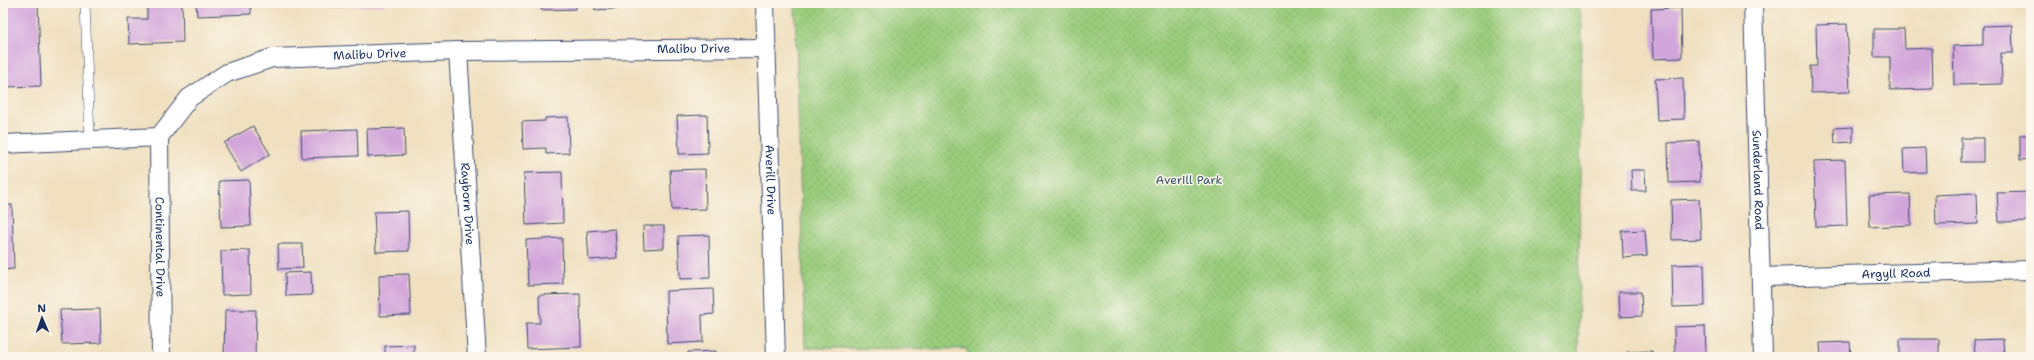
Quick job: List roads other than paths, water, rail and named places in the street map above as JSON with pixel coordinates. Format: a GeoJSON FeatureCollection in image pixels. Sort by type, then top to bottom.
{"type":"FeatureCollection","features":[{"type":"Feature","properties":{"kind":"street","name":"Averill Drive"},"geometry":{"type":"LineString","coordinates":[[765,3],[776,357]]}},
{"type":"Feature","properties":{"kind":"street","name":"Sunderland Road"},"geometry":{"type":"LineString","coordinates":[[1753,3],[1763,357]]}},
{"type":"Feature","properties":{"kind":"street","name":"Malibu Drive"},"geometry":{"type":"LineString","coordinates":[[160,137],[189,98],[227,73],[272,58],[458,51],[767,48]]}},
{"type":"Feature","properties":{"kind":"street","name":"Rayborn Drive"},"geometry":{"type":"LineString","coordinates":[[458,51],[477,357]]}},
{"type":"Feature","properties":{"kind":"street"},"geometry":{"type":"LineString","coordinates":[[3,144],[160,137]]}},
{"type":"Feature","properties":{"kind":"street","name":"Continental Drive"},"geometry":{"type":"LineString","coordinates":[[160,137],[160,357]]}},
{"type":"Feature","properties":{"kind":"street","name":"Argyll Road"},"geometry":{"type":"LineString","coordinates":[[1761,277],[2031,270]]}},
{"type":"Feature","properties":{"kind":"lane"},"geometry":{"type":"LineString","coordinates":[[85,3],[90,140]]}},
{"type":"Feature","properties":{"kind":"park label","name":"Averill Park"},"geometry":{"type":"Point","coordinates":[1189,180]}}]}
